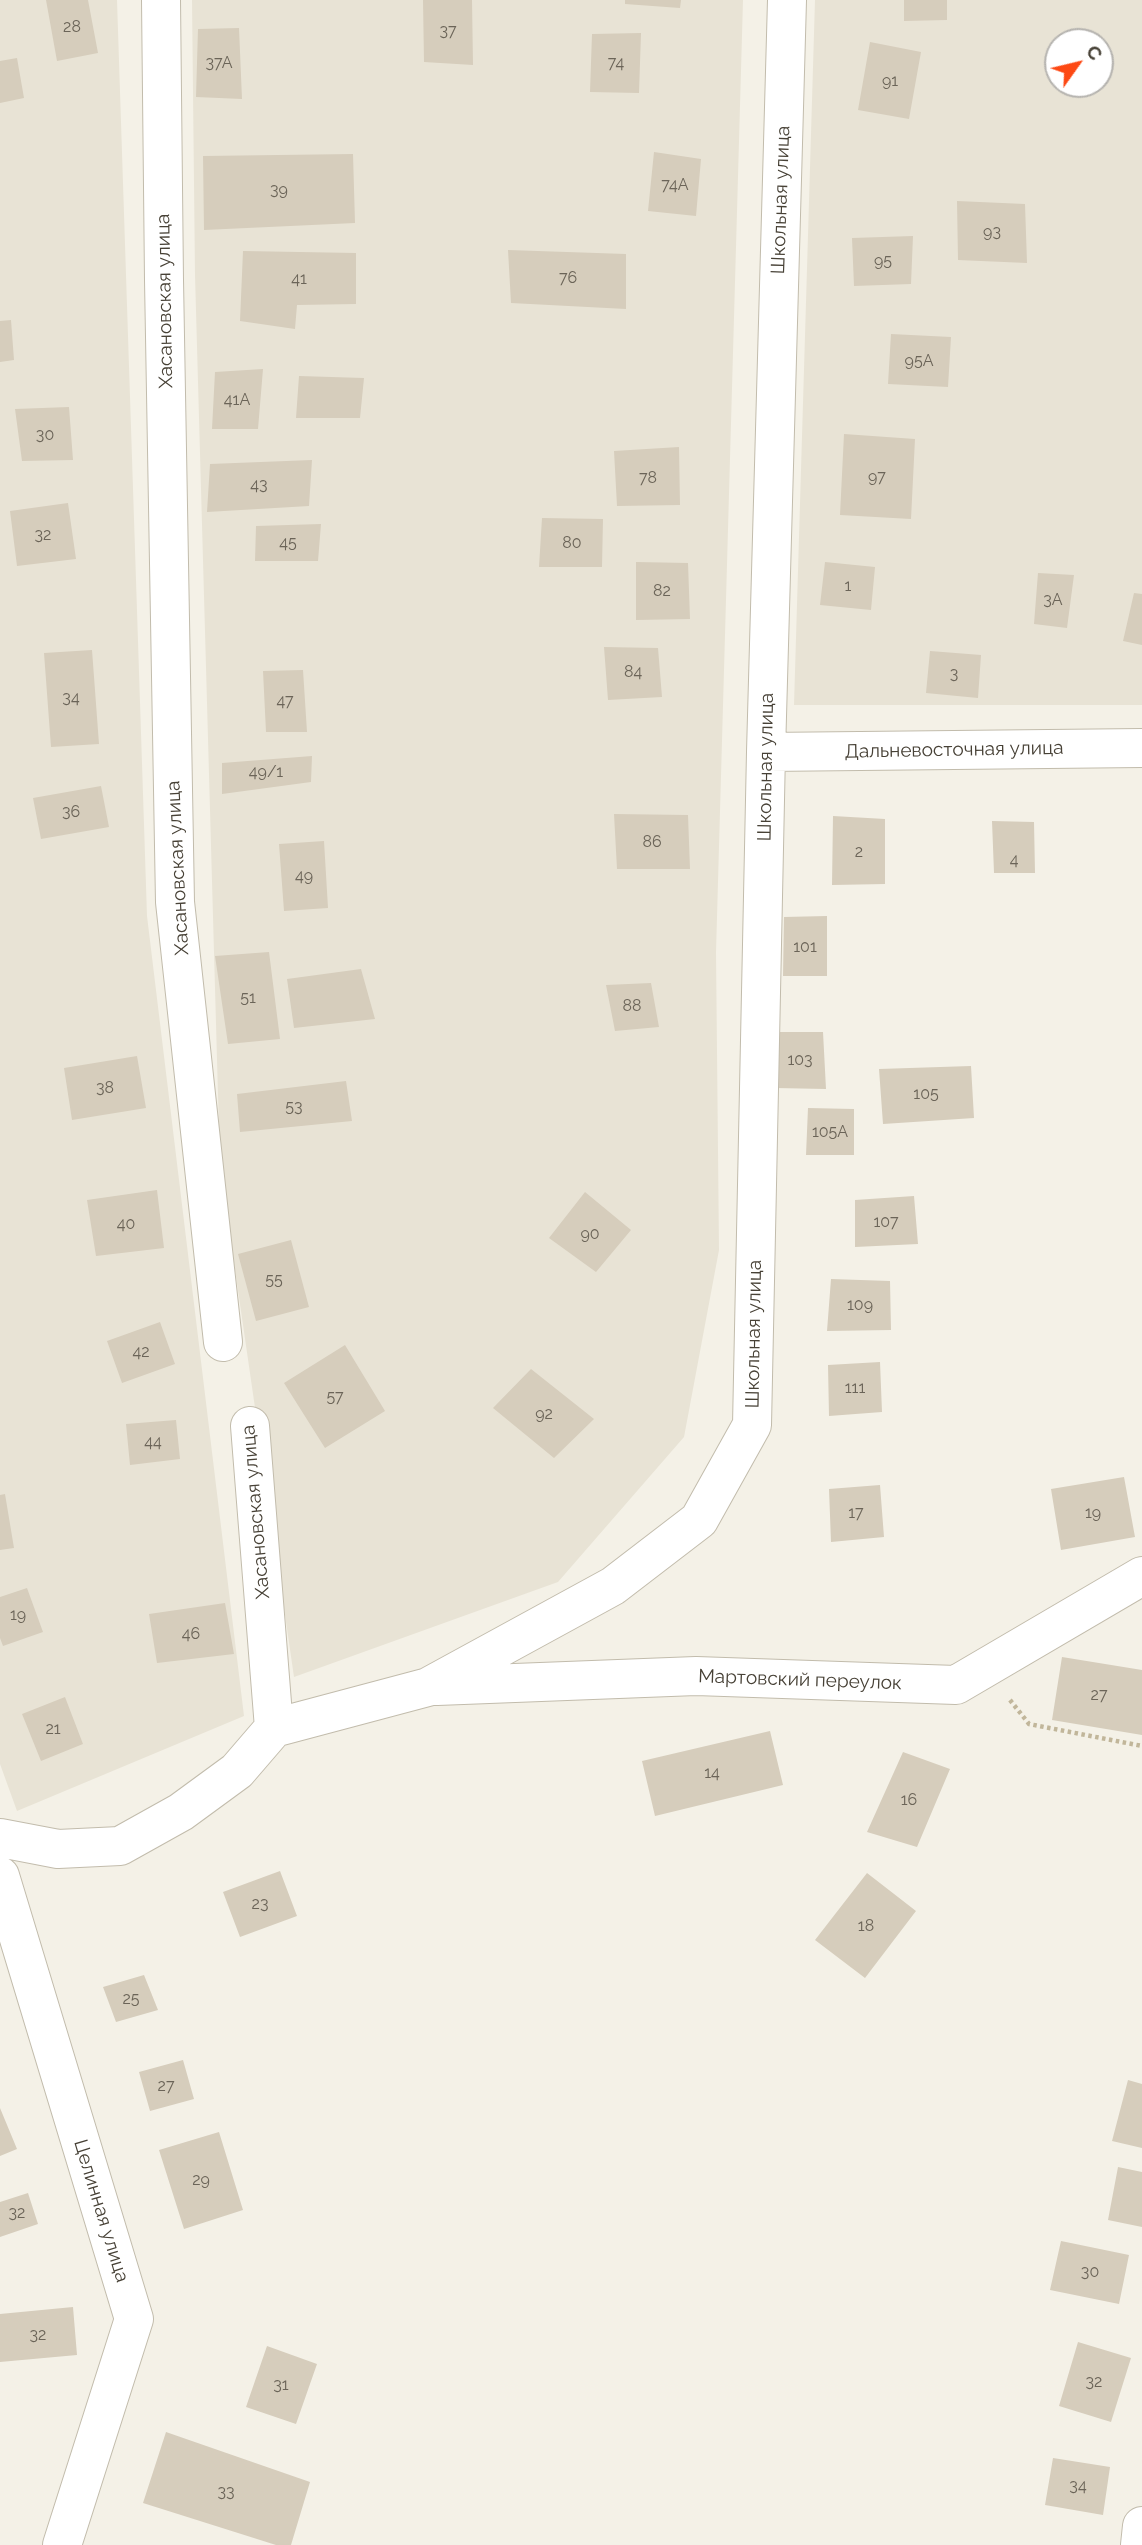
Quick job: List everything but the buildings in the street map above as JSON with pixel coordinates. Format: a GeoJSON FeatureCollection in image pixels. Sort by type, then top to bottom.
{"type":"FeatureCollection","features":[{"type":"Feature","properties":{"kind":"street","name":"Хасановская улица"},"geometry":{"type":"LineString","coordinates":[[161,0],[176,902],[223,1342]]}},
{"type":"Feature","properties":{"kind":"street","name":"Школьная улица"},"geometry":{"type":"LineString","coordinates":[[699,1520],[752,1425],[766,752],[787,0]]}},
{"type":"Feature","properties":{"kind":"street","name":"Дальневосточная улица"},"geometry":{"type":"LineString","coordinates":[[766,752],[1142,748]]}},
{"type":"Feature","properties":{"kind":"street","name":"Хасановская улица"},"geometry":{"type":"LineString","coordinates":[[250,1426],[274,1728]]}},
{"type":"Feature","properties":{"kind":"street","name":"Мартовский переулок"},"geometry":{"type":"LineString","coordinates":[[428,1687],[613,1586],[699,1520]]}},
{"type":"Feature","properties":{"kind":"street","name":"Мартовский переулок"},"geometry":{"type":"LineString","coordinates":[[274,1728],[428,1687],[696,1676],[956,1685],[1142,1576]]}},
{"type":"Feature","properties":{"kind":"street"},"geometry":{"type":"LineString","coordinates":[[0,1838],[58,1849],[120,1846],[181,1812],[237,1771],[274,1728]]}},
{"type":"Feature","properties":{"kind":"street","name":"Целинная улица"},"geometry":{"type":"LineString","coordinates":[[0,1876],[134,2319],[62,2545]]}},
{"type":"Feature","properties":{"kind":"street"},"geometry":{"type":"LineString","coordinates":[[1140,2545],[1142,2526]]}},
{"type":"Feature","properties":{"kind":"path"},"geometry":{"type":"LineString","coordinates":[[986,1667],[1029,1724],[1142,1746]]}},
{"type":"Feature","properties":{"kind":"shaded area"},"geometry":{"type":"Polygon","coordinates":[[[0,0],[117,0],[147,916],[244,1716],[17,1811],[0,1764],[0,0]]]}},
{"type":"Feature","properties":{"kind":"shaded area"},"geometry":{"type":"Polygon","coordinates":[[[192,0],[743,0],[716,952],[719,1250],[684,1437],[558,1582],[294,1677],[220,1166],[195,275],[192,0]]]}},
{"type":"Feature","properties":{"kind":"shaded area"},"geometry":{"type":"Polygon","coordinates":[[[815,0],[1142,0],[1142,705],[794,705],[815,0]]]}}]}
